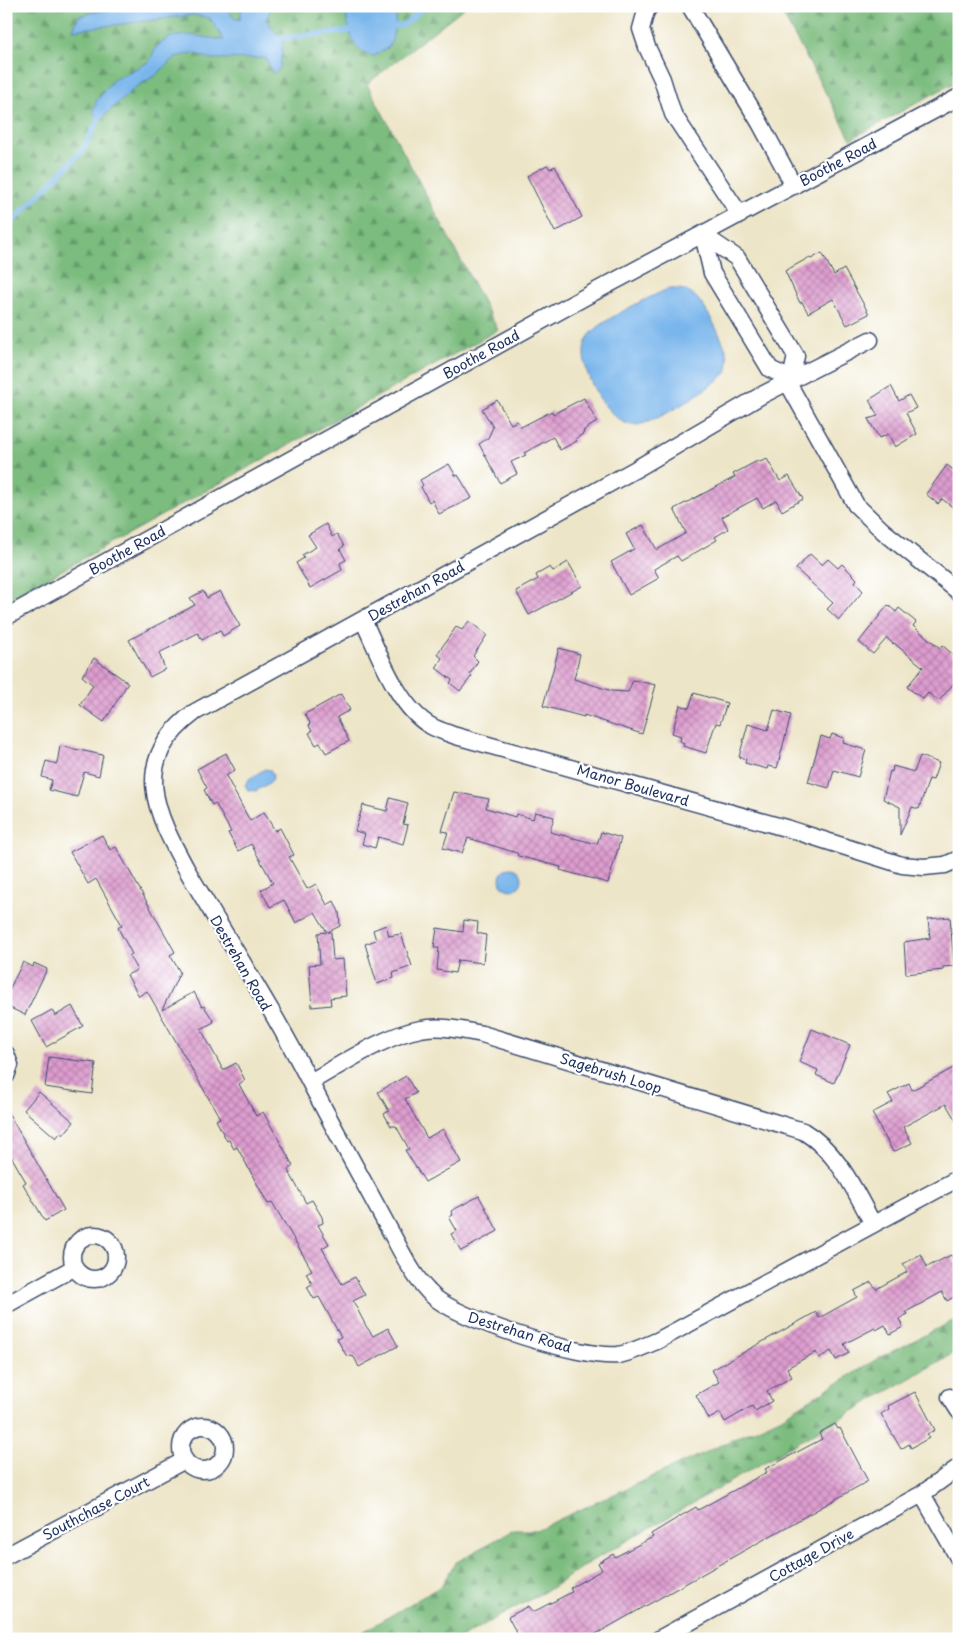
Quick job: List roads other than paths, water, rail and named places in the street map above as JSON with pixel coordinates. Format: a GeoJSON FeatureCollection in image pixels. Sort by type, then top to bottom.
{"type":"FeatureCollection","features":[{"type":"Feature","properties":{"kind":"street"},"geometry":{"type":"LineString","coordinates":[[650,6],[646,11],[641,29],[647,47],[662,78],[673,114],[740,216]]}},
{"type":"Feature","properties":{"kind":"street"},"geometry":{"type":"LineString","coordinates":[[690,6],[760,123],[794,186]]}},
{"type":"Feature","properties":{"kind":"street","name":"Boothe Road"},"geometry":{"type":"LineString","coordinates":[[6,617],[583,298],[740,216],[959,97]]}},
{"type":"Feature","properties":{"kind":"street"},"geometry":{"type":"LineString","coordinates":[[703,235],[737,258],[796,356],[789,381]]}},
{"type":"Feature","properties":{"kind":"street"},"geometry":{"type":"LineString","coordinates":[[703,235],[712,273],[770,369],[789,381],[856,505],[876,524],[959,592]]}},
{"type":"Feature","properties":{"kind":"street","name":"Destrehan Road"},"geometry":{"type":"LineString","coordinates":[[870,340],[762,395],[636,469],[196,712],[178,725],[165,742],[156,762],[154,783],[156,803],[170,839],[310,1082],[410,1266],[432,1296],[447,1308],[482,1323],[558,1345],[596,1355],[618,1355],[638,1349],[959,1178]]}},
{"type":"Feature","properties":{"kind":"street","name":"Manor Boulevard"},"geometry":{"type":"LineString","coordinates":[[362,620],[394,684],[409,709],[430,726],[456,736],[789,829],[902,865],[924,867],[945,864],[959,859]]}},
{"type":"Feature","properties":{"kind":"street","name":"Sagebrush Loop"},"geometry":{"type":"LineString","coordinates":[[310,1082],[381,1044],[421,1029],[442,1027],[482,1034],[804,1131],[820,1141],[832,1154],[873,1224]]}},
{"type":"Feature","properties":{"kind":"street"},"geometry":{"type":"LineString","coordinates":[[6,1054],[10,1065],[6,1076]]}},
{"type":"Feature","properties":{"kind":"street"},"geometry":{"type":"LineString","coordinates":[[6,1305],[75,1267]]}},
{"type":"Feature","properties":{"kind":"street","name":"Southchase Court"},"geometry":{"type":"LineString","coordinates":[[6,1556],[185,1460]]}},
{"type":"Feature","properties":{"kind":"street","name":"Cottage Drive"},"geometry":{"type":"LineString","coordinates":[[659,1639],[922,1494],[952,1474],[959,1467]]}},
{"type":"Feature","properties":{"kind":"street"},"geometry":{"type":"LineString","coordinates":[[922,1494],[959,1559]]}},
{"type":"Feature","properties":{"kind":"water"},"geometry":{"type":"Polygon","coordinates":[[[147,6],[225,6],[234,18],[240,20],[242,6],[272,6],[266,20],[283,41],[280,68],[273,74],[266,58],[211,59],[193,53],[175,57],[156,75],[136,87],[100,119],[93,112],[97,100],[113,80],[149,62],[157,46],[170,37],[189,35],[224,40],[210,18],[193,15],[73,30],[79,16],[99,11],[147,6]]]}},
{"type":"Feature","properties":{"kind":"water"},"geometry":{"type":"Polygon","coordinates":[[[343,6],[398,6],[389,47],[374,56],[366,54],[359,49],[352,37],[343,6]]]}},
{"type":"Feature","properties":{"kind":"water"},"geometry":{"type":"Polygon","coordinates":[[[668,289],[688,291],[702,304],[726,349],[728,358],[727,372],[696,396],[667,413],[653,420],[632,425],[611,413],[594,388],[584,359],[585,346],[589,336],[595,329],[626,310],[668,289]]]}},
{"type":"Feature","properties":{"kind":"water"},"geometry":{"type":"Polygon","coordinates":[[[265,769],[270,770],[273,776],[272,781],[256,791],[248,790],[245,785],[249,779],[265,769]]]}},
{"type":"Feature","properties":{"kind":"water"},"geometry":{"type":"Polygon","coordinates":[[[511,868],[519,871],[522,879],[519,887],[511,890],[503,887],[500,879],[503,871],[511,868]]]}},
{"type":"Feature","properties":{"kind":"waterway"},"geometry":{"type":"LineString","coordinates":[[388,27],[403,25],[426,6]]}},
{"type":"Feature","properties":{"kind":"waterway"},"geometry":{"type":"LineString","coordinates":[[274,39],[357,30]]}},
{"type":"Feature","properties":{"kind":"waterway"},"geometry":{"type":"LineString","coordinates":[[6,228],[82,151],[102,113]]}}]}
